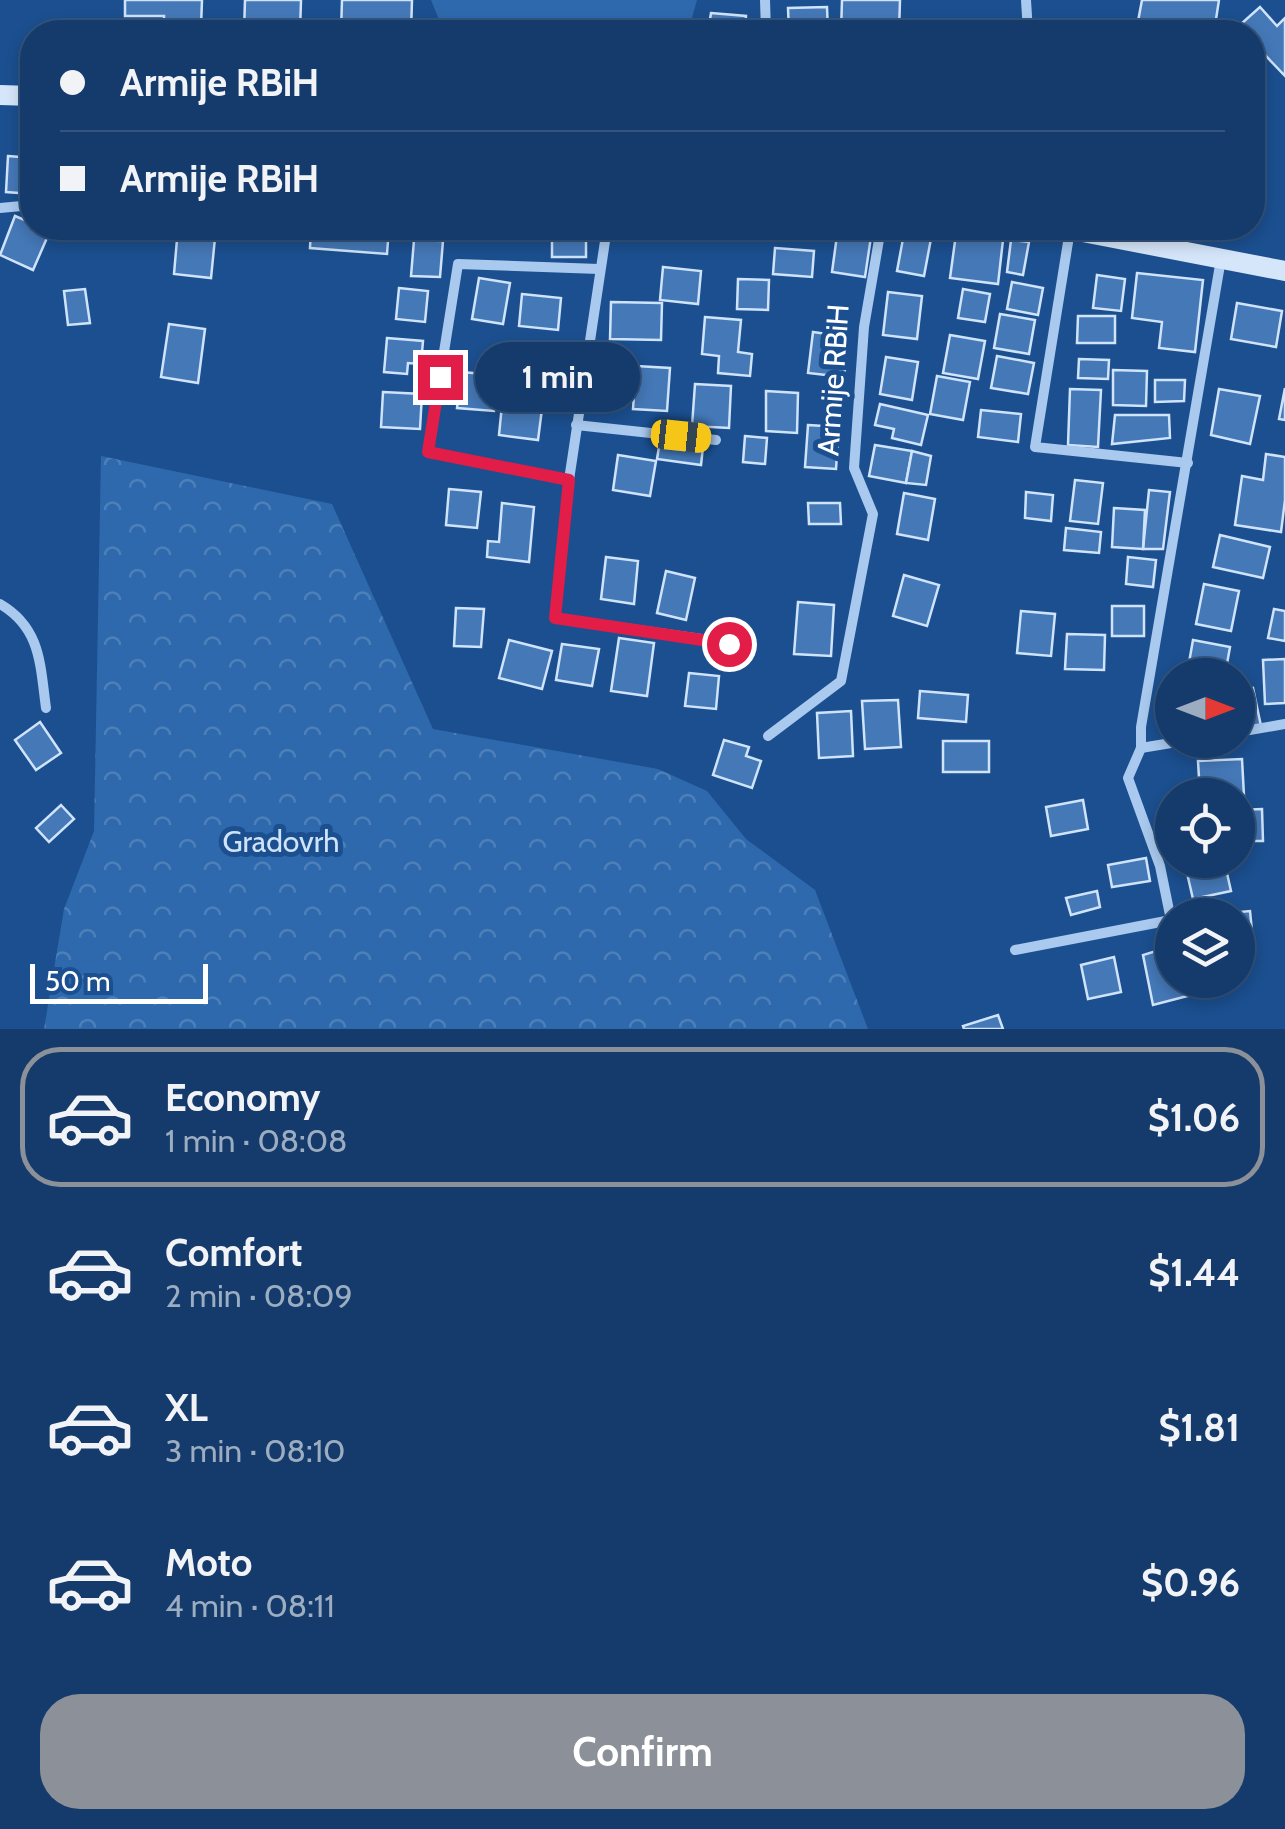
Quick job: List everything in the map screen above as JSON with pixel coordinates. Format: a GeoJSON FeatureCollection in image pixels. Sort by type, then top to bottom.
{"type":"FeatureCollection","features":[{"type":"Feature","properties":{"kind":"main road"},"geometry":{"type":"LineString","coordinates":[[1128,240],[1285,272]]}},
{"type":"Feature","properties":{"kind":"street"},"geometry":{"type":"LineString","coordinates":[[605,240],[576,425],[555,618],[729,644]]}},
{"type":"Feature","properties":{"kind":"street","name":"Armije RBiH"},"geometry":{"type":"LineString","coordinates":[[768,736],[841,680],[873,514],[854,468],[864,326],[880,240]]}},
{"type":"Feature","properties":{"kind":"street"},"geometry":{"type":"LineString","coordinates":[[1064,240],[1035,447],[1188,463]]}},
{"type":"Feature","properties":{"kind":"street"},"geometry":{"type":"LineString","coordinates":[[1015,950],[1170,920],[1160,866],[1128,778],[1142,748],[1141,727],[1222,258]]}},
{"type":"Feature","properties":{"kind":"street"},"geometry":{"type":"LineString","coordinates":[[569,480],[428,452],[458,264],[599,269]]}},
{"type":"Feature","properties":{"kind":"street"},"geometry":{"type":"LineString","coordinates":[[576,425],[716,440]]}},
{"type":"Feature","properties":{"kind":"street"},"geometry":{"type":"LineString","coordinates":[[0,604],[16,613],[38,645],[46,708]]}},
{"type":"Feature","properties":{"kind":"street"},"geometry":{"type":"LineString","coordinates":[[1255,729],[1285,724]]}},
{"type":"Feature","properties":{"kind":"street"},"geometry":{"type":"LineString","coordinates":[[1142,748],[1155,746]]}},
{"type":"Feature","properties":{"kind":"green space"},"geometry":{"type":"Polygon","coordinates":[[[431,0],[697,0],[691,20],[439,20],[431,0]]]}},
{"type":"Feature","properties":{"kind":"green space","name":"Gradovrh"},"geometry":{"type":"Polygon","coordinates":[[[101,456],[332,504],[433,729],[658,769],[707,791],[746,839],[815,890],[868,1029],[44,1029],[64,909],[94,831],[101,456]]]}},
{"type":"Feature","properties":{"kind":"building"},"geometry":{"type":"Polygon","coordinates":[[[125,0],[202,0],[201,20],[125,16],[125,0]]]}},
{"type":"Feature","properties":{"kind":"building"},"geometry":{"type":"Polygon","coordinates":[[[245,0],[301,0],[300,20],[244,20],[245,0]]]}},
{"type":"Feature","properties":{"kind":"building"},"geometry":{"type":"Polygon","coordinates":[[[342,0],[412,0],[411,20],[341,20],[342,0]]]}},
{"type":"Feature","properties":{"kind":"building"},"geometry":{"type":"Polygon","coordinates":[[[842,0],[900,0],[899,20],[841,20],[842,0]]]}},
{"type":"Feature","properties":{"kind":"building"},"geometry":{"type":"Polygon","coordinates":[[[1142,0],[1219,0],[1216,20],[1138,20],[1142,0]]]}},
{"type":"Feature","properties":{"kind":"building"},"geometry":{"type":"Polygon","coordinates":[[[827,7],[828,20],[788,20],[788,8],[827,7]]]}},
{"type":"Feature","properties":{"kind":"building"},"geometry":{"type":"Polygon","coordinates":[[[1260,7],[1277,26],[1285,18],[1285,76],[1265,57],[1265,20],[1245,20],[1260,7]]]}},
{"type":"Feature","properties":{"kind":"building"},"geometry":{"type":"Polygon","coordinates":[[[711,13],[746,16],[746,20],[710,20],[711,13]]]}},
{"type":"Feature","properties":{"kind":"building"},"geometry":{"type":"Polygon","coordinates":[[[8,156],[20,157],[20,193],[6,192],[8,156]]]}},
{"type":"Feature","properties":{"kind":"building"},"geometry":{"type":"Polygon","coordinates":[[[15,216],[20,218],[20,240],[46,240],[33,270],[0,255],[15,216]]]}},
{"type":"Feature","properties":{"kind":"building"},"geometry":{"type":"Polygon","coordinates":[[[177,240],[215,240],[211,278],[174,274],[177,240]]]}},
{"type":"Feature","properties":{"kind":"building"},"geometry":{"type":"Polygon","coordinates":[[[310,240],[388,240],[387,254],[310,248],[310,240]]]}},
{"type":"Feature","properties":{"kind":"building"},"geometry":{"type":"Polygon","coordinates":[[[414,240],[443,241],[440,277],[411,276],[414,240]]]}},
{"type":"Feature","properties":{"kind":"building"},"geometry":{"type":"Polygon","coordinates":[[[552,240],[586,240],[586,257],[552,257],[552,240]]]}},
{"type":"Feature","properties":{"kind":"building"},"geometry":{"type":"Polygon","coordinates":[[[836,240],[871,240],[865,277],[832,272],[836,240]]]}},
{"type":"Feature","properties":{"kind":"building"},"geometry":{"type":"Polygon","coordinates":[[[903,240],[931,240],[924,276],[897,271],[903,240]]]}},
{"type":"Feature","properties":{"kind":"building"},"geometry":{"type":"Polygon","coordinates":[[[955,240],[1003,240],[998,284],[950,278],[955,240]]]}},
{"type":"Feature","properties":{"kind":"building"},"geometry":{"type":"Polygon","coordinates":[[[1011,240],[1029,242],[1023,275],[1007,272],[1011,240]]]}},
{"type":"Feature","properties":{"kind":"building"},"geometry":{"type":"Polygon","coordinates":[[[775,248],[814,251],[812,277],[773,274],[775,248]]]}},
{"type":"Feature","properties":{"kind":"building"},"geometry":{"type":"Polygon","coordinates":[[[663,267],[701,271],[698,304],[660,300],[663,267]]]}},
{"type":"Feature","properties":{"kind":"building"},"geometry":{"type":"Polygon","coordinates":[[[1137,273],[1203,280],[1195,352],[1159,348],[1162,322],[1132,318],[1137,273]]]}},
{"type":"Feature","properties":{"kind":"building"},"geometry":{"type":"Polygon","coordinates":[[[1097,275],[1125,279],[1121,311],[1093,308],[1097,275]]]}},
{"type":"Feature","properties":{"kind":"building"},"geometry":{"type":"Polygon","coordinates":[[[479,278],[510,283],[503,324],[472,319],[479,278]]]}},
{"type":"Feature","properties":{"kind":"building"},"geometry":{"type":"Polygon","coordinates":[[[738,279],[769,280],[768,310],[737,309],[738,279]]]}},
{"type":"Feature","properties":{"kind":"building"},"geometry":{"type":"Polygon","coordinates":[[[1012,282],[1043,288],[1038,315],[1007,309],[1012,282]]]}},
{"type":"Feature","properties":{"kind":"building"},"geometry":{"type":"Polygon","coordinates":[[[399,288],[428,291],[425,322],[396,319],[399,288]]]}},
{"type":"Feature","properties":{"kind":"building"},"geometry":{"type":"Polygon","coordinates":[[[85,289],[90,323],[68,325],[64,291],[85,289]]]}},
{"type":"Feature","properties":{"kind":"building"},"geometry":{"type":"Polygon","coordinates":[[[963,289],[990,294],[985,322],[958,318],[963,289]]]}},
{"type":"Feature","properties":{"kind":"building"},"geometry":{"type":"Polygon","coordinates":[[[888,292],[922,296],[917,339],[883,335],[888,292]]]}},
{"type":"Feature","properties":{"kind":"building"},"geometry":{"type":"Polygon","coordinates":[[[522,294],[561,298],[558,330],[519,326],[522,294]]]}},
{"type":"Feature","properties":{"kind":"building"},"geometry":{"type":"Polygon","coordinates":[[[611,302],[662,303],[661,340],[610,339],[611,302]]]}},
{"type":"Feature","properties":{"kind":"building"},"geometry":{"type":"Polygon","coordinates":[[[1237,303],[1282,311],[1276,347],[1231,339],[1237,303]]]}},
{"type":"Feature","properties":{"kind":"building"},"geometry":{"type":"Polygon","coordinates":[[[1000,314],[1035,320],[1029,354],[994,348],[1000,314]]]}},
{"type":"Feature","properties":{"kind":"building"},"geometry":{"type":"Polygon","coordinates":[[[1078,316],[1115,316],[1115,343],[1077,343],[1078,316]]]}},
{"type":"Feature","properties":{"kind":"building"},"geometry":{"type":"Polygon","coordinates":[[[705,317],[741,320],[738,352],[752,354],[750,376],[718,373],[719,356],[702,354],[705,317]]]}},
{"type":"Feature","properties":{"kind":"building"},"geometry":{"type":"Polygon","coordinates":[[[169,324],[205,329],[198,383],[161,377],[169,324]]]}},
{"type":"Feature","properties":{"kind":"building"},"geometry":{"type":"Polygon","coordinates":[[[813,332],[849,337],[844,377],[808,373],[813,332]]]}},
{"type":"Feature","properties":{"kind":"building"},"geometry":{"type":"Polygon","coordinates":[[[950,335],[985,341],[978,379],[943,373],[950,335]]]}},
{"type":"Feature","properties":{"kind":"building"},"geometry":{"type":"Polygon","coordinates":[[[387,338],[423,341],[421,364],[408,363],[407,374],[384,372],[387,338]]]}},
{"type":"Feature","properties":{"kind":"building"},"geometry":{"type":"Polygon","coordinates":[[[523,349],[559,352],[555,393],[519,389],[523,349]]]}},
{"type":"Feature","properties":{"kind":"building"},"geometry":{"type":"Polygon","coordinates":[[[997,356],[1034,363],[1028,394],[991,388],[997,356]]]}},
{"type":"Feature","properties":{"kind":"building"},"geometry":{"type":"Polygon","coordinates":[[[886,357],[918,362],[912,400],[880,394],[886,357]]]}},
{"type":"Feature","properties":{"kind":"building"},"geometry":{"type":"Polygon","coordinates":[[[1079,359],[1109,360],[1108,379],[1078,378],[1079,359]]]}},
{"type":"Feature","properties":{"kind":"building"},"geometry":{"type":"Polygon","coordinates":[[[636,366],[670,368],[667,411],[633,409],[636,366]]]}},
{"type":"Feature","properties":{"kind":"building"},"geometry":{"type":"Polygon","coordinates":[[[1113,370],[1147,371],[1146,406],[1113,405],[1113,370]]]}},
{"type":"Feature","properties":{"kind":"building"},"geometry":{"type":"Polygon","coordinates":[[[461,372],[497,375],[494,411],[457,408],[461,372]]]}},
{"type":"Feature","properties":{"kind":"building"},"geometry":{"type":"Polygon","coordinates":[[[937,376],[970,382],[963,420],[930,414],[937,376]]]}},
{"type":"Feature","properties":{"kind":"building"},"geometry":{"type":"Polygon","coordinates":[[[1155,380],[1185,380],[1184,401],[1155,402],[1155,380]]]}},
{"type":"Feature","properties":{"kind":"building"},"geometry":{"type":"Polygon","coordinates":[[[695,384],[731,386],[729,428],[692,426],[695,384]]]}},
{"type":"Feature","properties":{"kind":"building"},"geometry":{"type":"Polygon","coordinates":[[[1285,388],[1285,420],[1279,419],[1285,388]]]}},
{"type":"Feature","properties":{"kind":"building"},"geometry":{"type":"Polygon","coordinates":[[[1070,389],[1101,390],[1098,447],[1068,445],[1070,389]]]}},
{"type":"Feature","properties":{"kind":"building"},"geometry":{"type":"Polygon","coordinates":[[[1219,389],[1260,396],[1250,444],[1211,435],[1219,389]]]}},
{"type":"Feature","properties":{"kind":"building"},"geometry":{"type":"Polygon","coordinates":[[[766,391],[798,393],[797,433],[766,431],[766,391]]]}},
{"type":"Feature","properties":{"kind":"building"},"geometry":{"type":"Polygon","coordinates":[[[383,392],[422,394],[420,429],[381,427],[383,392]]]}},
{"type":"Feature","properties":{"kind":"building"},"geometry":{"type":"Polygon","coordinates":[[[503,395],[543,401],[538,440],[499,435],[503,395]]]}},
{"type":"Feature","properties":{"kind":"building"},"geometry":{"type":"Polygon","coordinates":[[[880,404],[928,415],[921,445],[892,438],[894,429],[875,425],[880,404]]]}},
{"type":"Feature","properties":{"kind":"building"},"geometry":{"type":"Polygon","coordinates":[[[981,410],[1021,414],[1018,442],[978,437],[981,410]]]}},
{"type":"Feature","properties":{"kind":"building"},"geometry":{"type":"Polygon","coordinates":[[[1115,415],[1169,415],[1170,438],[1112,444],[1115,415]]]}},
{"type":"Feature","properties":{"kind":"building"},"geometry":{"type":"Polygon","coordinates":[[[808,425],[839,427],[836,469],[805,467],[808,425]]]}},
{"type":"Feature","properties":{"kind":"building"},"geometry":{"type":"Polygon","coordinates":[[[745,436],[767,438],[765,464],[743,462],[745,436]]]}},
{"type":"Feature","properties":{"kind":"building"},"geometry":{"type":"Polygon","coordinates":[[[660,441],[703,447],[701,465],[657,459],[660,441]]]}},
{"type":"Feature","properties":{"kind":"building"},"geometry":{"type":"Polygon","coordinates":[[[875,445],[912,451],[906,483],[869,476],[875,445]]]}},
{"type":"Feature","properties":{"kind":"building"},"geometry":{"type":"Polygon","coordinates":[[[912,451],[931,456],[926,485],[906,483],[912,451]]]}},
{"type":"Feature","properties":{"kind":"building"},"geometry":{"type":"Polygon","coordinates":[[[1266,454],[1285,457],[1281,532],[1235,525],[1242,476],[1263,480],[1266,454]]]}},
{"type":"Feature","properties":{"kind":"building"},"geometry":{"type":"Polygon","coordinates":[[[618,455],[656,461],[650,496],[613,490],[618,455]]]}},
{"type":"Feature","properties":{"kind":"building"},"geometry":{"type":"Polygon","coordinates":[[[1075,480],[1103,483],[1098,524],[1070,521],[1075,480]]]}},
{"type":"Feature","properties":{"kind":"building"},"geometry":{"type":"Polygon","coordinates":[[[449,489],[481,492],[477,528],[446,525],[449,489]]]}},
{"type":"Feature","properties":{"kind":"building"},"geometry":{"type":"Polygon","coordinates":[[[1149,490],[1170,492],[1163,549],[1143,549],[1149,490]]]}},
{"type":"Feature","properties":{"kind":"building"},"geometry":{"type":"Polygon","coordinates":[[[1026,492],[1053,495],[1051,521],[1025,518],[1026,492]]]}},
{"type":"Feature","properties":{"kind":"building"},"geometry":{"type":"Polygon","coordinates":[[[904,493],[935,499],[928,540],[897,534],[904,493]]]}},
{"type":"Feature","properties":{"kind":"building"},"geometry":{"type":"Polygon","coordinates":[[[502,503],[534,507],[529,562],[487,557],[488,541],[499,542],[502,503]]]}},
{"type":"Feature","properties":{"kind":"building"},"geometry":{"type":"Polygon","coordinates":[[[808,503],[840,503],[841,524],[809,524],[808,503]]]}},
{"type":"Feature","properties":{"kind":"building"},"geometry":{"type":"Polygon","coordinates":[[[1114,508],[1145,510],[1143,549],[1112,547],[1114,508]]]}},
{"type":"Feature","properties":{"kind":"building"},"geometry":{"type":"Polygon","coordinates":[[[1066,528],[1101,532],[1099,553],[1064,550],[1066,528]]]}},
{"type":"Feature","properties":{"kind":"building"},"geometry":{"type":"Polygon","coordinates":[[[1220,535],[1270,547],[1263,578],[1213,567],[1220,535]]]}},
{"type":"Feature","properties":{"kind":"building"},"geometry":{"type":"Polygon","coordinates":[[[606,557],[638,561],[634,604],[601,599],[606,557]]]}},
{"type":"Feature","properties":{"kind":"building"},"geometry":{"type":"Polygon","coordinates":[[[1128,557],[1156,560],[1153,587],[1126,584],[1128,557]]]}},
{"type":"Feature","properties":{"kind":"building"},"geometry":{"type":"Polygon","coordinates":[[[666,571],[695,578],[686,620],[657,613],[666,571]]]}},
{"type":"Feature","properties":{"kind":"building"},"geometry":{"type":"Polygon","coordinates":[[[904,575],[939,585],[927,626],[893,616],[904,575]]]}},
{"type":"Feature","properties":{"kind":"building"},"geometry":{"type":"Polygon","coordinates":[[[1204,584],[1239,591],[1231,631],[1196,624],[1204,584]]]}},
{"type":"Feature","properties":{"kind":"building"},"geometry":{"type":"Polygon","coordinates":[[[798,602],[834,605],[831,656],[794,654],[798,602]]]}},
{"type":"Feature","properties":{"kind":"building"},"geometry":{"type":"Polygon","coordinates":[[[1112,606],[1144,606],[1144,636],[1112,636],[1112,606]]]}},
{"type":"Feature","properties":{"kind":"building"},"geometry":{"type":"Polygon","coordinates":[[[456,608],[484,609],[481,647],[454,646],[456,608]]]}},
{"type":"Feature","properties":{"kind":"building"},"geometry":{"type":"Polygon","coordinates":[[[1274,609],[1285,611],[1285,641],[1268,638],[1274,609]]]}},
{"type":"Feature","properties":{"kind":"building"},"geometry":{"type":"Polygon","coordinates":[[[1021,611],[1055,614],[1051,656],[1017,653],[1021,611]]]}},
{"type":"Feature","properties":{"kind":"building"},"geometry":{"type":"Polygon","coordinates":[[[1067,634],[1105,635],[1104,670],[1065,669],[1067,634]]]}},
{"type":"Feature","properties":{"kind":"building"},"geometry":{"type":"Polygon","coordinates":[[[619,638],[654,643],[647,696],[611,691],[619,638]]]}},
{"type":"Feature","properties":{"kind":"building"},"geometry":{"type":"Polygon","coordinates":[[[509,640],[552,651],[542,689],[499,678],[509,640]]]}},
{"type":"Feature","properties":{"kind":"building"},"geometry":{"type":"Polygon","coordinates":[[[1193,640],[1230,647],[1228,658],[1190,658],[1193,640]]]}},
{"type":"Feature","properties":{"kind":"building"},"geometry":{"type":"Polygon","coordinates":[[[562,644],[599,649],[592,686],[556,680],[562,644]]]}},
{"type":"Feature","properties":{"kind":"building"},"geometry":{"type":"Polygon","coordinates":[[[1285,659],[1285,703],[1265,704],[1263,660],[1285,659]]]}},
{"type":"Feature","properties":{"kind":"building"},"geometry":{"type":"Polygon","coordinates":[[[689,673],[719,676],[716,709],[685,706],[689,673]]]}},
{"type":"Feature","properties":{"kind":"building"},"geometry":{"type":"Polygon","coordinates":[[[920,691],[968,695],[966,722],[918,718],[920,691]]]}},
{"type":"Feature","properties":{"kind":"building"},"geometry":{"type":"Polygon","coordinates":[[[1255,698],[1261,726],[1255,727],[1255,698]]]}},
{"type":"Feature","properties":{"kind":"building"},"geometry":{"type":"Polygon","coordinates":[[[898,700],[901,747],[865,749],[862,701],[898,700]]]}},
{"type":"Feature","properties":{"kind":"building"},"geometry":{"type":"Polygon","coordinates":[[[851,711],[853,756],[819,758],[817,713],[851,711]]]}},
{"type":"Feature","properties":{"kind":"building"},"geometry":{"type":"Polygon","coordinates":[[[40,722],[61,753],[36,770],[15,740],[40,722]]]}},
{"type":"Feature","properties":{"kind":"building"},"geometry":{"type":"Polygon","coordinates":[[[724,740],[749,747],[746,756],[761,761],[752,788],[713,775],[724,740]]]}},
{"type":"Feature","properties":{"kind":"building"},"geometry":{"type":"Polygon","coordinates":[[[943,741],[989,741],[989,772],[943,772],[943,741]]]}},
{"type":"Feature","properties":{"kind":"building"},"geometry":{"type":"Polygon","coordinates":[[[1242,759],[1243,778],[1199,778],[1198,761],[1242,759]]]}},
{"type":"Feature","properties":{"kind":"building"},"geometry":{"type":"Polygon","coordinates":[[[1083,800],[1088,829],[1051,836],[1046,807],[1083,800]]]}},
{"type":"Feature","properties":{"kind":"building"},"geometry":{"type":"Polygon","coordinates":[[[61,805],[74,819],[49,842],[36,828],[61,805]]]}},
{"type":"Feature","properties":{"kind":"building"},"geometry":{"type":"Polygon","coordinates":[[[1255,809],[1262,809],[1263,841],[1255,841],[1255,809]]]}},
{"type":"Feature","properties":{"kind":"building"},"geometry":{"type":"Polygon","coordinates":[[[1146,858],[1150,881],[1112,887],[1108,865],[1146,858]]]}},
{"type":"Feature","properties":{"kind":"building"},"geometry":{"type":"Polygon","coordinates":[[[1188,878],[1228,878],[1231,891],[1193,898],[1188,878]]]}},
{"type":"Feature","properties":{"kind":"building"},"geometry":{"type":"Polygon","coordinates":[[[1097,891],[1100,907],[1071,915],[1066,898],[1097,891]]]}},
{"type":"Feature","properties":{"kind":"building"},"geometry":{"type":"Polygon","coordinates":[[[1155,951],[1155,998],[1180,998],[1153,1005],[1143,955],[1155,951]]]}},
{"type":"Feature","properties":{"kind":"building"},"geometry":{"type":"Polygon","coordinates":[[[1114,957],[1121,992],[1088,999],[1081,965],[1114,957]]]}},
{"type":"Feature","properties":{"kind":"building"},"geometry":{"type":"Polygon","coordinates":[[[998,1015],[1003,1029],[964,1029],[963,1026],[998,1015]]]}},
{"type":"Feature","properties":{"kind":"route"},"geometry":{"type":"LineString","coordinates":[[440,377],[428,452],[569,480],[555,618],[729,644]]}}]}
